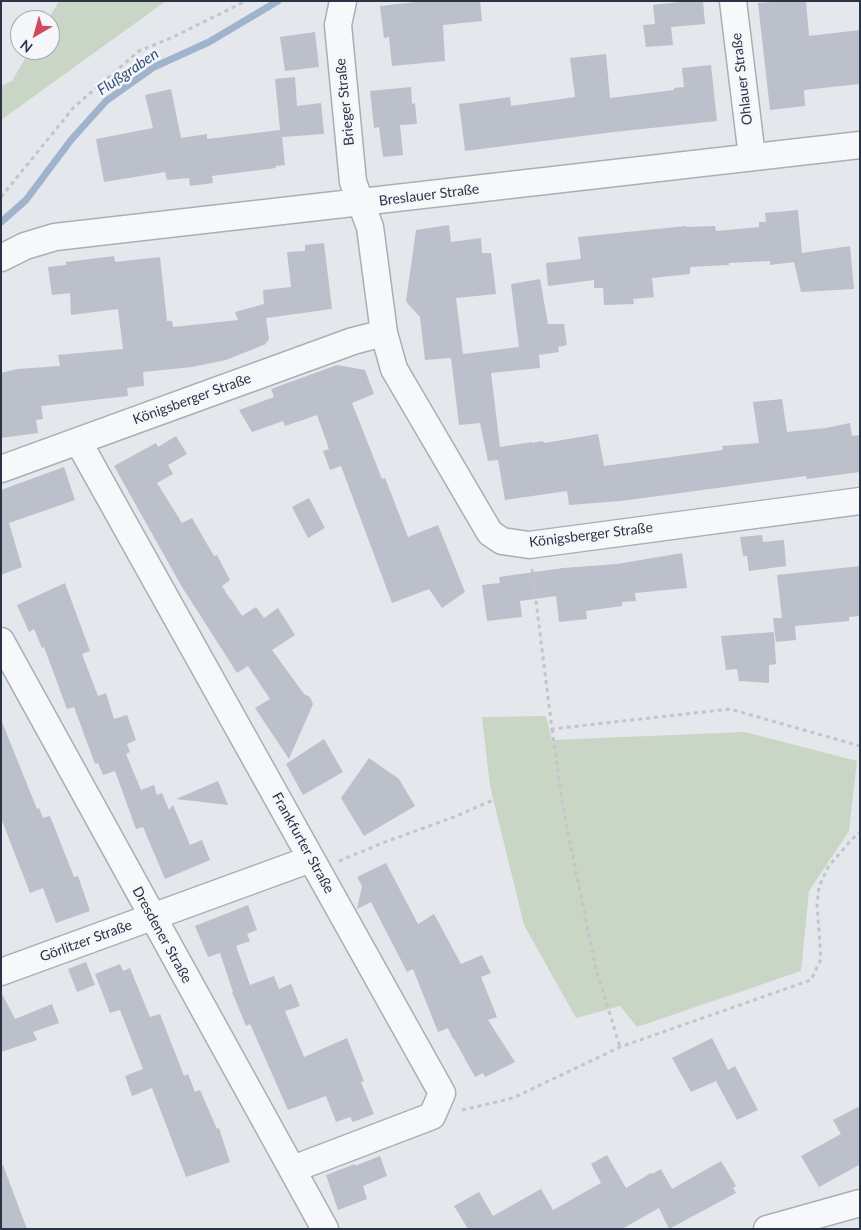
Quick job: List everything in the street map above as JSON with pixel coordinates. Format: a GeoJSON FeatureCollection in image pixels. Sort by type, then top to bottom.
{"type":"FeatureCollection","features":[{"type":"Feature","properties":{"kind":"street","name":"Brieger Straße"},"geometry":{"type":"LineString","coordinates":[[343,1],[338,25],[353,182],[360,203]]}},
{"type":"Feature","properties":{"kind":"street","name":"Ohlauer Straße"},"geometry":{"type":"LineString","coordinates":[[733,1],[752,157]]}},
{"type":"Feature","properties":{"kind":"street","name":"Breslauer Straße"},"geometry":{"type":"LineString","coordinates":[[1,258],[25,246],[55,237],[860,146]]}},
{"type":"Feature","properties":{"kind":"street","name":"Königsberger Straße"},"geometry":{"type":"LineString","coordinates":[[360,203],[370,227],[384,333],[394,369],[490,533],[502,541],[529,544],[860,501]]}},
{"type":"Feature","properties":{"kind":"street","name":"Königsberger Straße"},"geometry":{"type":"LineString","coordinates":[[1,469],[353,341],[384,333]]}},
{"type":"Feature","properties":{"kind":"street","name":"Frankfurter Straße"},"geometry":{"type":"LineString","coordinates":[[78,441],[442,1093],[432,1116]]}},
{"type":"Feature","properties":{"kind":"street","name":"Dresdener Straße"},"geometry":{"type":"LineString","coordinates":[[1,641],[325,1229]]}},
{"type":"Feature","properties":{"kind":"street","name":"Görlitzer Straße"},"geometry":{"type":"LineString","coordinates":[[1,972],[152,917],[315,866]]}},
{"type":"Feature","properties":{"kind":"street"},"geometry":{"type":"LineString","coordinates":[[293,1169],[432,1116]]}},
{"type":"Feature","properties":{"kind":"street"},"geometry":{"type":"LineString","coordinates":[[767,1229],[860,1203]]}},
{"type":"Feature","properties":{"kind":"path"},"geometry":{"type":"LineString","coordinates":[[1,197],[74,107],[139,51],[171,38],[246,1]]}},
{"type":"Feature","properties":{"kind":"path"},"geometry":{"type":"LineString","coordinates":[[529,544],[563,808],[596,969],[620,1047]]}},
{"type":"Feature","properties":{"kind":"path"},"geometry":{"type":"LineString","coordinates":[[552,729],[730,709],[860,746]]}},
{"type":"Feature","properties":{"kind":"path"},"geometry":{"type":"LineString","coordinates":[[315,866],[454,817],[494,800]]}},
{"type":"Feature","properties":{"kind":"path"},"geometry":{"type":"LineString","coordinates":[[432,1116],[513,1098],[620,1047],[811,980],[821,959],[817,904],[819,888],[828,867],[860,832]]}},
{"type":"Feature","properties":{"kind":"green space"},"geometry":{"type":"Polygon","coordinates":[[[59,1],[166,1],[1,120],[1,86],[12,81],[24,60],[60,60],[60,10],[54,10],[59,1]]]}},
{"type":"Feature","properties":{"kind":"green space"},"geometry":{"type":"Polygon","coordinates":[[[546,716],[552,740],[745,732],[857,761],[849,831],[809,891],[801,971],[637,1027],[620,1006],[576,1018],[524,925],[490,786],[482,717],[546,716]]]}},
{"type":"Feature","properties":{"kind":"building"},"geometry":{"type":"Polygon","coordinates":[[[425,1],[480,1],[482,21],[443,25],[445,61],[392,66],[389,37],[384,38],[380,6],[425,1]]]}},
{"type":"Feature","properties":{"kind":"building"},"geometry":{"type":"Polygon","coordinates":[[[703,1],[705,24],[671,27],[673,45],[646,47],[643,25],[655,24],[653,5],[703,1]]]}},
{"type":"Feature","properties":{"kind":"building"},"geometry":{"type":"Polygon","coordinates":[[[806,1],[809,36],[860,30],[860,84],[804,90],[805,106],[770,110],[758,3],[806,1]]]}},
{"type":"Feature","properties":{"kind":"building"},"geometry":{"type":"Polygon","coordinates":[[[315,32],[319,67],[285,71],[280,37],[315,32]]]}},
{"type":"Feature","properties":{"kind":"building"},"geometry":{"type":"Polygon","coordinates":[[[606,54],[610,98],[684,87],[682,68],[711,65],[717,121],[465,151],[459,104],[510,97],[511,106],[575,97],[570,58],[606,54]]]}},
{"type":"Feature","properties":{"kind":"building"},"geometry":{"type":"Polygon","coordinates":[[[295,77],[297,106],[321,103],[324,134],[282,137],[285,165],[275,166],[276,168],[212,176],[213,183],[190,186],[189,178],[167,180],[165,172],[104,182],[96,139],[153,128],[145,95],[171,89],[181,138],[207,134],[207,139],[280,130],[275,79],[295,77]]]}},
{"type":"Feature","properties":{"kind":"building"},"geometry":{"type":"Polygon","coordinates":[[[411,87],[412,104],[415,103],[417,124],[400,125],[403,155],[383,157],[379,127],[374,128],[370,91],[411,87]]]}},
{"type":"Feature","properties":{"kind":"building"},"geometry":{"type":"Polygon","coordinates":[[[798,210],[802,253],[850,246],[854,289],[801,292],[794,262],[770,265],[770,261],[690,267],[690,274],[652,278],[654,297],[633,299],[634,304],[604,305],[603,288],[594,288],[594,280],[548,286],[546,263],[581,259],[578,237],[686,226],[715,226],[716,231],[759,227],[759,222],[766,222],[765,213],[798,210]]]}},
{"type":"Feature","properties":{"kind":"building"},"geometry":{"type":"Polygon","coordinates":[[[449,225],[451,242],[481,238],[482,253],[491,253],[496,294],[456,298],[463,354],[519,347],[511,284],[540,279],[548,324],[564,324],[567,345],[558,347],[559,352],[539,355],[540,368],[491,373],[500,447],[543,441],[544,443],[598,434],[604,466],[723,450],[722,446],[759,443],[753,402],[782,399],[787,432],[826,428],[850,423],[852,436],[860,435],[860,472],[807,479],[806,476],[621,501],[569,505],[567,491],[505,500],[498,460],[488,461],[480,423],[459,425],[451,358],[425,360],[420,317],[406,301],[416,230],[449,225]]]}},
{"type":"Feature","properties":{"kind":"building"},"geometry":{"type":"Polygon","coordinates":[[[324,243],[332,309],[266,318],[269,340],[266,344],[226,360],[192,367],[143,372],[144,386],[127,388],[128,396],[41,406],[43,419],[36,420],[38,433],[1,438],[1,373],[17,369],[60,366],[58,355],[123,349],[118,309],[71,315],[70,293],[52,295],[48,267],[66,265],[66,262],[114,256],[115,262],[160,257],[167,321],[172,321],[173,327],[238,320],[235,312],[264,304],[263,290],[291,287],[287,252],[305,251],[305,245],[324,243]]]}},
{"type":"Feature","properties":{"kind":"building"},"geometry":{"type":"Polygon","coordinates":[[[337,365],[365,370],[374,394],[352,403],[382,479],[385,478],[408,537],[438,525],[465,592],[442,608],[429,589],[392,603],[341,466],[330,470],[323,451],[329,449],[317,415],[285,426],[283,421],[252,432],[239,410],[274,397],[271,389],[337,365]]]}},
{"type":"Feature","properties":{"kind":"building"},"geometry":{"type":"Polygon","coordinates":[[[176,436],[187,454],[168,465],[173,474],[157,483],[182,523],[192,518],[214,556],[217,555],[230,580],[222,586],[242,616],[256,607],[264,618],[278,608],[295,635],[272,650],[304,694],[310,697],[313,704],[289,759],[255,708],[270,699],[248,666],[237,673],[182,587],[114,466],[156,443],[158,447],[176,436]]]}},
{"type":"Feature","properties":{"kind":"building"},"geometry":{"type":"Polygon","coordinates":[[[64,467],[75,500],[9,523],[22,567],[1,575],[1,490],[64,467]]]}},
{"type":"Feature","properties":{"kind":"building"},"geometry":{"type":"Polygon","coordinates":[[[309,498],[325,528],[308,538],[292,507],[309,498]]]}},
{"type":"Feature","properties":{"kind":"building"},"geometry":{"type":"Polygon","coordinates":[[[762,535],[763,542],[784,540],[786,566],[749,571],[747,556],[743,556],[740,537],[762,535]]]}},
{"type":"Feature","properties":{"kind":"building"},"geometry":{"type":"Polygon","coordinates":[[[682,553],[687,588],[635,593],[636,601],[622,602],[622,606],[586,611],[587,619],[559,622],[556,596],[520,601],[522,617],[487,621],[482,585],[500,583],[499,577],[563,568],[617,564],[682,553]]]}},
{"type":"Feature","properties":{"kind":"building"},"geometry":{"type":"Polygon","coordinates":[[[860,566],[860,616],[849,617],[849,621],[795,626],[796,640],[776,642],[773,618],[782,618],[777,575],[860,566]]]}},
{"type":"Feature","properties":{"kind":"building"},"geometry":{"type":"Polygon","coordinates":[[[65,583],[90,651],[82,654],[98,696],[106,693],[114,719],[127,715],[136,740],[127,744],[130,752],[126,754],[141,790],[154,785],[157,795],[162,793],[169,810],[173,805],[190,845],[202,840],[210,860],[165,879],[143,827],[136,829],[115,771],[103,775],[98,763],[95,764],[74,707],[67,709],[44,647],[42,648],[34,629],[29,632],[17,605],[65,583]]]}},
{"type":"Feature","properties":{"kind":"building"},"geometry":{"type":"Polygon","coordinates":[[[774,632],[776,664],[769,665],[769,683],[739,681],[737,669],[726,670],[721,636],[774,632]]]}},
{"type":"Feature","properties":{"kind":"building"},"geometry":{"type":"Polygon","coordinates":[[[2,722],[37,809],[39,808],[43,818],[50,816],[74,877],[78,876],[90,911],[56,923],[43,888],[30,893],[1,818],[2,722]]]}},
{"type":"Feature","properties":{"kind":"building"},"geometry":{"type":"Polygon","coordinates":[[[324,739],[343,772],[303,795],[286,764],[324,739]]]}},
{"type":"Feature","properties":{"kind":"building"},"geometry":{"type":"Polygon","coordinates":[[[369,758],[399,779],[415,806],[364,836],[341,798],[369,758]]]}},
{"type":"Feature","properties":{"kind":"building"},"geometry":{"type":"Polygon","coordinates":[[[218,781],[228,805],[176,799],[218,781]]]}},
{"type":"Feature","properties":{"kind":"building"},"geometry":{"type":"Polygon","coordinates":[[[386,863],[418,924],[434,914],[461,964],[482,955],[491,973],[481,977],[497,1017],[488,1020],[515,1062],[485,1077],[483,1073],[475,1077],[448,1028],[438,1032],[413,969],[407,972],[371,902],[357,909],[362,886],[357,877],[386,863]]]}},
{"type":"Feature","properties":{"kind":"building"},"geometry":{"type":"Polygon","coordinates":[[[248,905],[257,930],[247,934],[250,941],[236,946],[250,985],[274,976],[279,989],[291,984],[300,1006],[285,1011],[304,1057],[347,1038],[364,1081],[361,1082],[374,1114],[353,1122],[350,1117],[336,1122],[326,1096],[288,1110],[250,1024],[246,1026],[232,992],[220,953],[208,957],[195,926],[248,905]]]}},
{"type":"Feature","properties":{"kind":"building"},"geometry":{"type":"Polygon","coordinates":[[[86,962],[95,985],[77,992],[68,969],[86,962]]]}},
{"type":"Feature","properties":{"kind":"building"},"geometry":{"type":"Polygon","coordinates":[[[120,964],[123,971],[130,968],[150,1017],[160,1014],[184,1076],[188,1074],[195,1092],[200,1090],[217,1129],[219,1128],[230,1162],[186,1177],[152,1088],[132,1096],[125,1076],[143,1069],[120,1010],[110,1013],[95,974],[120,964]]]}},
{"type":"Feature","properties":{"kind":"building"},"geometry":{"type":"Polygon","coordinates":[[[1,992],[15,1019],[52,1004],[59,1023],[33,1032],[37,1040],[1,1052],[1,992]]]}},
{"type":"Feature","properties":{"kind":"building"},"geometry":{"type":"Polygon","coordinates":[[[712,1038],[728,1070],[735,1066],[758,1110],[737,1120],[716,1081],[691,1092],[672,1058],[712,1038]]]}},
{"type":"Feature","properties":{"kind":"building"},"geometry":{"type":"Polygon","coordinates":[[[860,1106],[860,1167],[859,1165],[819,1187],[801,1156],[841,1134],[833,1120],[860,1106]]]}},
{"type":"Feature","properties":{"kind":"building"},"geometry":{"type":"Polygon","coordinates":[[[607,1155],[626,1188],[661,1169],[672,1189],[721,1161],[736,1186],[733,1188],[736,1193],[669,1229],[659,1208],[622,1229],[468,1229],[454,1206],[479,1192],[493,1216],[541,1189],[553,1210],[601,1183],[591,1164],[607,1155]]]}},
{"type":"Feature","properties":{"kind":"building"},"geometry":{"type":"Polygon","coordinates":[[[380,1156],[387,1176],[363,1186],[367,1199],[338,1210],[326,1175],[380,1156]]]}},
{"type":"Feature","properties":{"kind":"building"},"geometry":{"type":"Polygon","coordinates":[[[1,1165],[3,1165],[27,1229],[1,1229],[1,1165]]]}},
{"type":"Feature","properties":{"kind":"waterway","name":"Flußgraben"},"geometry":{"type":"LineString","coordinates":[[1,222],[26,200],[71,140],[106,101],[154,67],[209,42],[278,1]]}}]}
